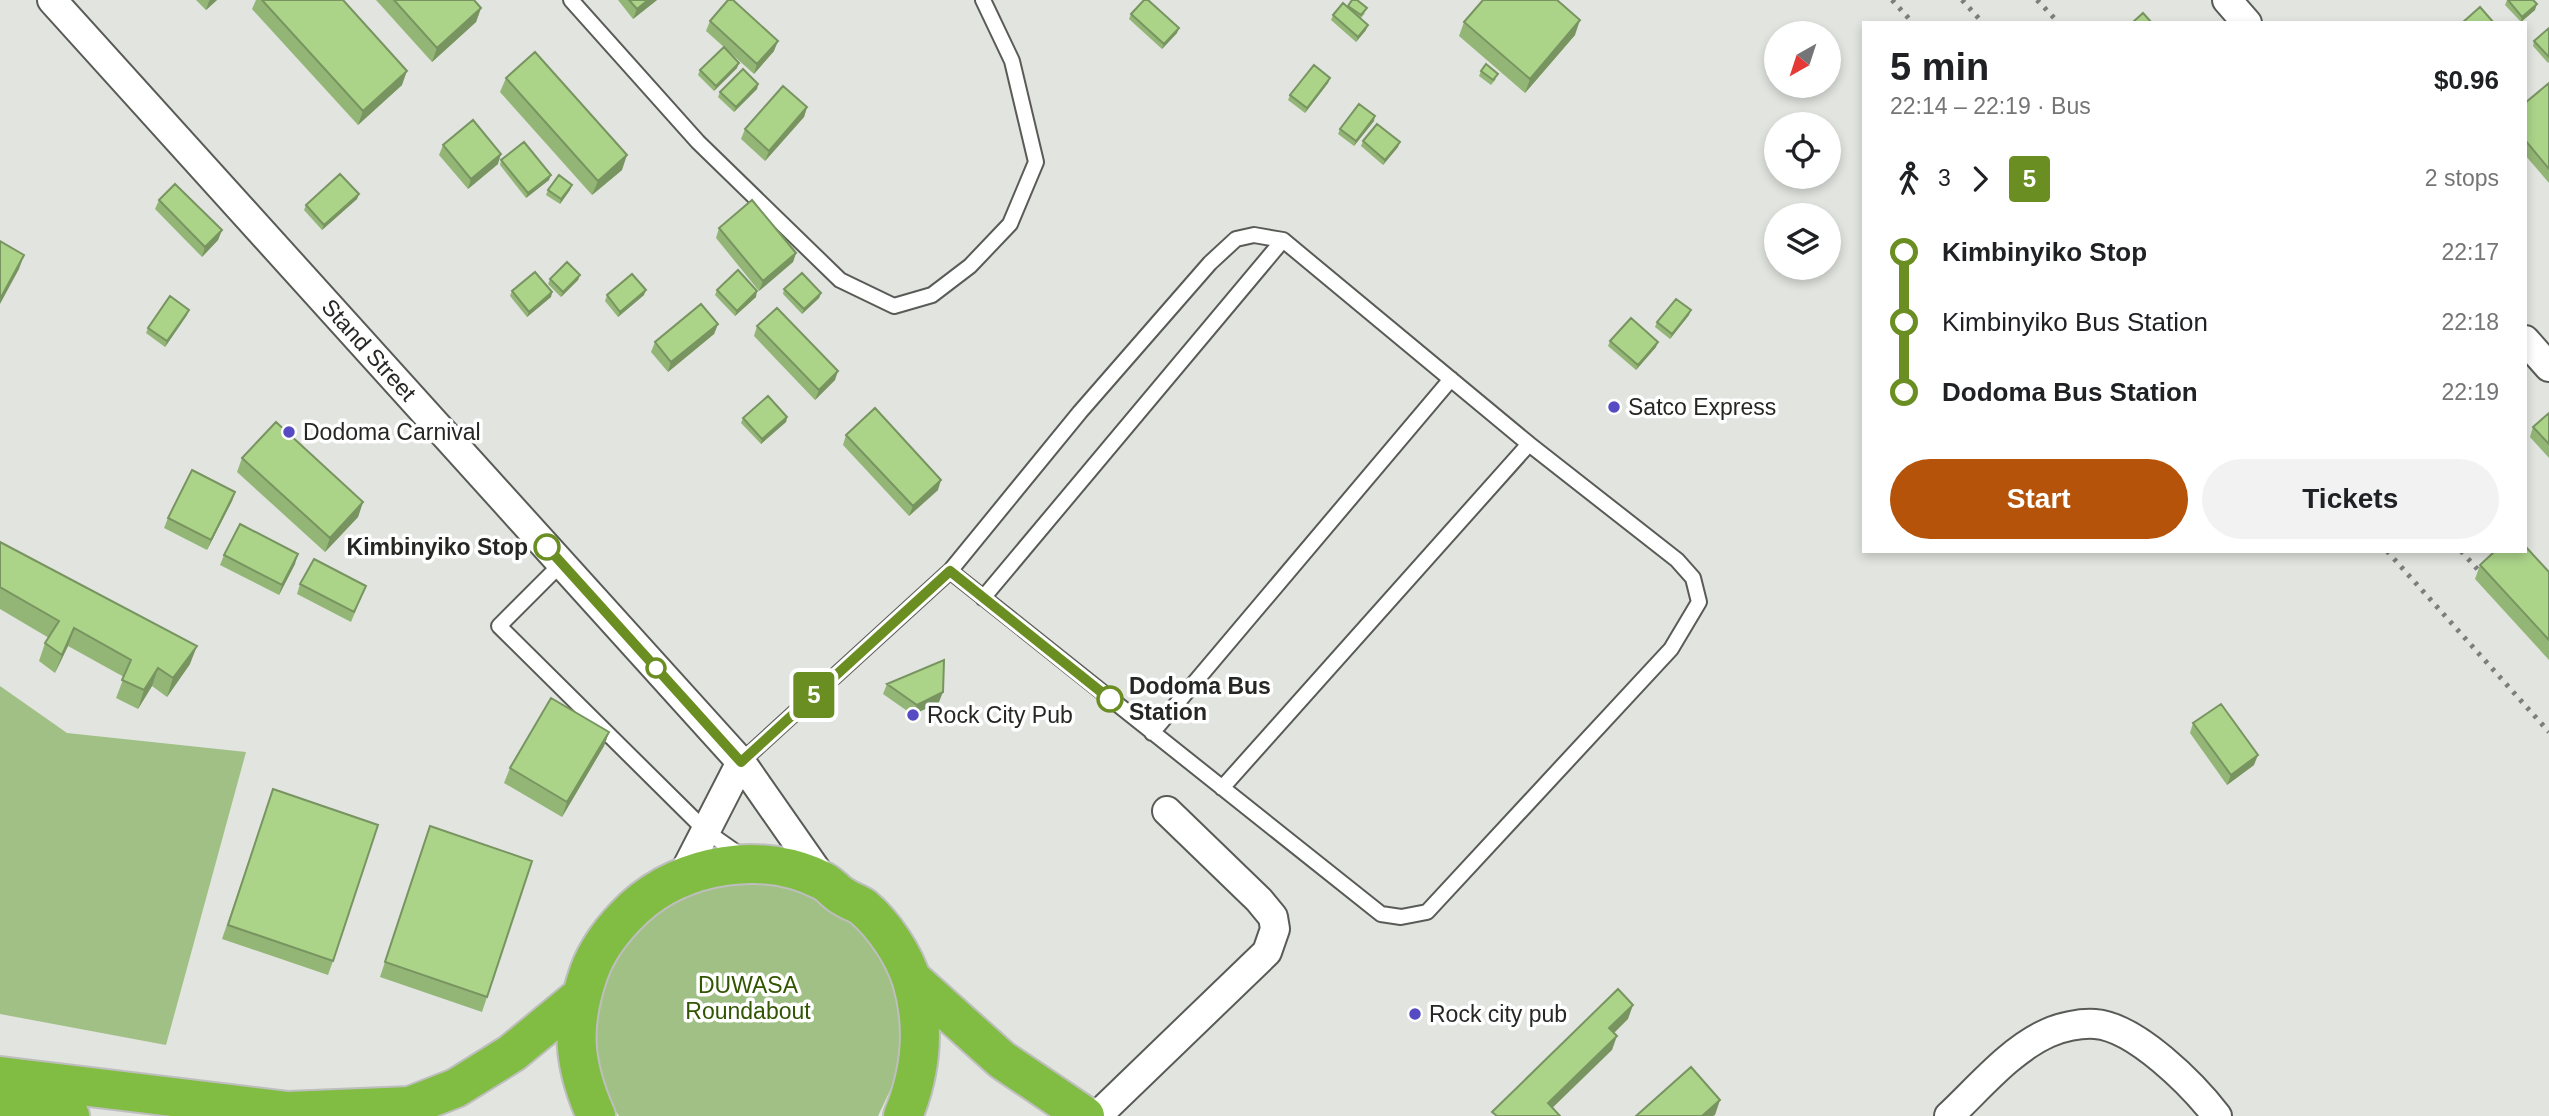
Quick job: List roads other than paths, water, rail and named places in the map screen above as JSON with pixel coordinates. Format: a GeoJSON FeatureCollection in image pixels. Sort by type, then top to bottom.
{"type":"FeatureCollection","features":[{"type":"Feature","properties":{"kind":"highway"},"geometry":{"type":"LineString","coordinates":[[597,1116],[583,1086],[576,1042],[580,997],[594,958],[617,925],[647,897],[682,877],[717,867],[753,864],[789,869],[824,881],[843,897],[862,906],[891,939],[912,979],[920,1016],[921,1053],[915,1088],[903,1116]]}},
{"type":"Feature","properties":{"kind":"highway"},"geometry":{"type":"LineString","coordinates":[[912,979],[1002,1060],[1085,1116]]}},
{"type":"Feature","properties":{"kind":"highway"},"geometry":{"type":"LineString","coordinates":[[0,1076],[288,1111],[410,1106],[456,1088],[512,1053],[580,997]]}},
{"type":"Feature","properties":{"kind":"highway"},"geometry":{"type":"LineString","coordinates":[[0,1098],[70,1116]]}},
{"type":"Feature","properties":{"kind":"street","name":"Stand Street"},"geometry":{"type":"LineString","coordinates":[[52,0],[741,762],[824,881]]}},
{"type":"Feature","properties":{"kind":"street"},"geometry":{"type":"LineString","coordinates":[[2227,0],[2245,21]]}},
{"type":"Feature","properties":{"kind":"street"},"geometry":{"type":"LineString","coordinates":[[2527,342],[2549,367]]}},
{"type":"Feature","properties":{"kind":"street"},"geometry":{"type":"LineString","coordinates":[[682,877],[741,762]]}},
{"type":"Feature","properties":{"kind":"street"},"geometry":{"type":"LineString","coordinates":[[1097,1116],[1267,952],[1275,929],[1273,917],[1259,900],[1167,811]]}},
{"type":"Feature","properties":{"kind":"street"},"geometry":{"type":"LineString","coordinates":[[1949,1116],[2014,1056],[2047,1033],[2070,1026],[2096,1024],[2124,1033],[2171,1065],[2217,1116]]}},
{"type":"Feature","properties":{"kind":"lane"},"geometry":{"type":"LineString","coordinates":[[570,0],[698,142],[840,279],[894,306],[932,295],[970,266],[1010,224],[1036,162],[1012,61],[983,0]]}},
{"type":"Feature","properties":{"kind":"lane"},"geometry":{"type":"LineString","coordinates":[[741,762],[950,571],[1080,412],[1210,263],[1236,239],[1254,235],[1283,240],[1530,444],[1677,560],[1693,578],[1699,602],[1671,649],[1427,912],[1401,917],[1381,914],[950,571]]}},
{"type":"Feature","properties":{"kind":"lane"},"geometry":{"type":"LineString","coordinates":[[984,598],[1283,240]]}},
{"type":"Feature","properties":{"kind":"lane"},"geometry":{"type":"LineString","coordinates":[[1152,733],[1451,379]]}},
{"type":"Feature","properties":{"kind":"lane"},"geometry":{"type":"LineString","coordinates":[[1222,788],[1530,444]]}},
{"type":"Feature","properties":{"kind":"lane"},"geometry":{"type":"LineString","coordinates":[[562,563],[499,626],[706,831],[753,864]]}},
{"type":"Feature","properties":{"kind":"railway"},"geometry":{"type":"LineString","coordinates":[[1892,0],[1911,21]]}},
{"type":"Feature","properties":{"kind":"railway"},"geometry":{"type":"LineString","coordinates":[[1962,0],[1981,21]]}},
{"type":"Feature","properties":{"kind":"railway"},"geometry":{"type":"LineString","coordinates":[[2037,0],[2057,21]]}},
{"type":"Feature","properties":{"kind":"railway"},"geometry":{"type":"LineString","coordinates":[[2389,553],[2549,732]]}},
{"type":"Feature","properties":{"kind":"railway"},"geometry":{"type":"LineString","coordinates":[[2463,553],[2490,583]]}},
{"type":"Feature","properties":{"kind":"place","name":"Satco Express"},"geometry":{"type":"Point","coordinates":[1614,407]}},
{"type":"Feature","properties":{"kind":"place","name":"Dodoma Carnival"},"geometry":{"type":"Point","coordinates":[289,432]}},
{"type":"Feature","properties":{"kind":"place","name":"Kimbinyiko Stop"},"geometry":{"type":"Point","coordinates":[547,547]}},
{"type":"Feature","properties":{"kind":"place","name":"Dodoma Bus Station"},"geometry":{"type":"Point","coordinates":[1110,699]}},
{"type":"Feature","properties":{"kind":"place","name":"Rock City Pub"},"geometry":{"type":"Point","coordinates":[913,715]}},
{"type":"Feature","properties":{"kind":"place","name":"Rock city pub"},"geometry":{"type":"Point","coordinates":[1415,1014]}},
{"type":"Feature","properties":{"kind":"park label","name":"DUWASA Roundabout"},"geometry":{"type":"Point","coordinates":[748,998]}}]}
